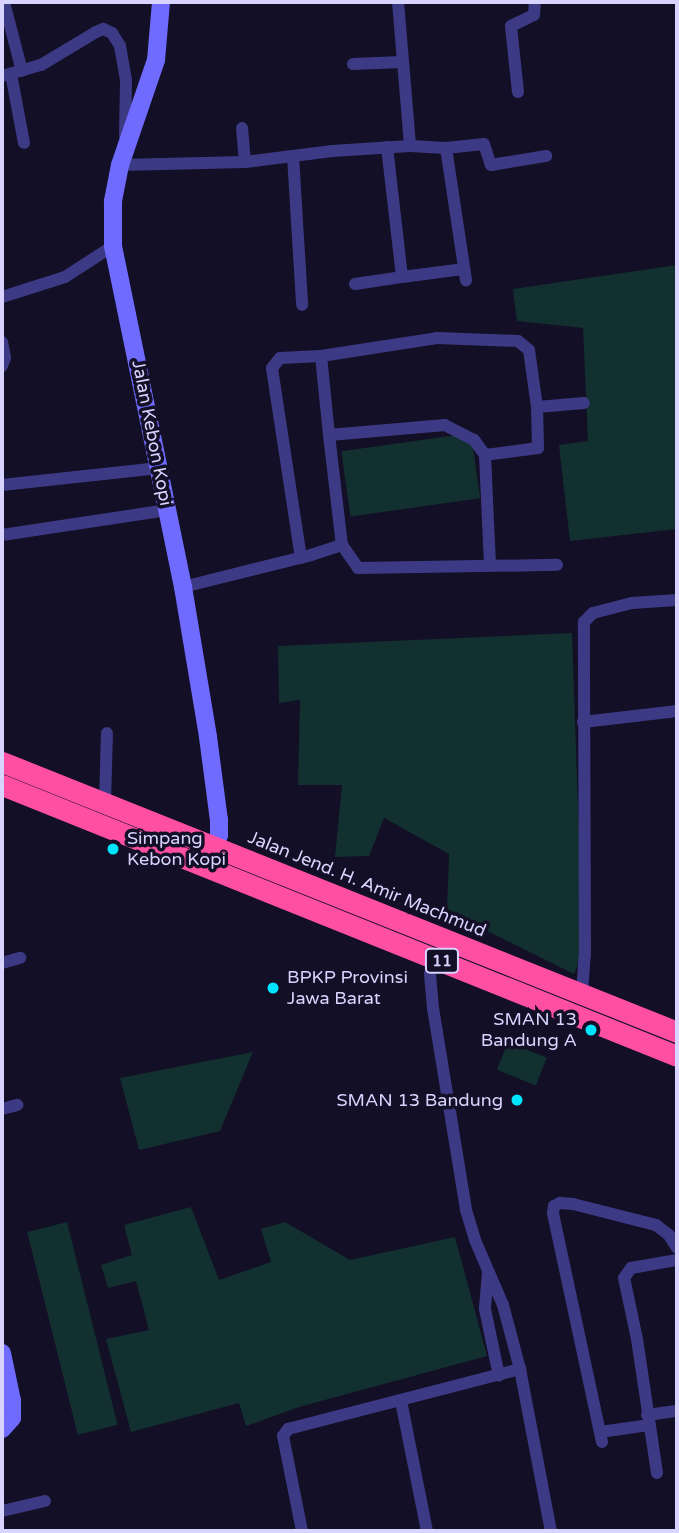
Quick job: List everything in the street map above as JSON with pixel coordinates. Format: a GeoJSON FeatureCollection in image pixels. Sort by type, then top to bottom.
{"type":"FeatureCollection","features":[{"type":"Feature","properties":{"kind":"highway","name":"Jalan Jend. H. Amir Machmud"},"geometry":{"type":"LineString","coordinates":[[2,762],[105,803],[212,858],[435,958],[677,1056]]}},
{"type":"Feature","properties":{"kind":"highway","name":"Jalan Jend. H. Amir Machmud"},"geometry":{"type":"LineString","coordinates":[[2,785],[212,858],[582,994],[677,1032]]}},
{"type":"Feature","properties":{"kind":"main road","name":"Jalan Kebon Kopi"},"geometry":{"type":"LineString","coordinates":[[161,2],[156,60],[123,158],[113,202],[113,246],[183,587],[219,820],[212,858]]}},
{"type":"Feature","properties":{"kind":"main road"},"geometry":{"type":"LineString","coordinates":[[2,1353],[12,1401],[12,1418],[2,1429]]}},
{"type":"Feature","properties":{"kind":"street"},"geometry":{"type":"LineString","coordinates":[[4,2],[11,74],[24,144]]}},
{"type":"Feature","properties":{"kind":"street"},"geometry":{"type":"LineString","coordinates":[[398,2],[410,146]]}},
{"type":"Feature","properties":{"kind":"street"},"geometry":{"type":"LineString","coordinates":[[518,92],[511,26],[534,15],[536,2]]}},
{"type":"Feature","properties":{"kind":"street"},"geometry":{"type":"LineString","coordinates":[[11,74],[41,65],[103,29],[112,33],[120,46],[126,80],[123,158],[245,162],[410,146],[446,148],[484,144],[491,165],[546,156]]}},
{"type":"Feature","properties":{"kind":"street"},"geometry":{"type":"LineString","coordinates":[[353,64],[402,62]]}},
{"type":"Feature","properties":{"kind":"street"},"geometry":{"type":"LineString","coordinates":[[242,128],[245,162]]}},
{"type":"Feature","properties":{"kind":"street"},"geometry":{"type":"LineString","coordinates":[[387,148],[402,277]]}},
{"type":"Feature","properties":{"kind":"street"},"geometry":{"type":"LineString","coordinates":[[355,284],[402,277],[465,275],[446,148]]}},
{"type":"Feature","properties":{"kind":"street"},"geometry":{"type":"LineString","coordinates":[[293,156],[302,305]]}},
{"type":"Feature","properties":{"kind":"street"},"geometry":{"type":"LineString","coordinates":[[2,297],[65,277],[113,246]]}},
{"type":"Feature","properties":{"kind":"street"},"geometry":{"type":"LineString","coordinates":[[302,558],[272,368],[280,358],[321,356],[437,338],[518,341],[529,351],[537,407],[538,448],[485,454]]}},
{"type":"Feature","properties":{"kind":"street"},"geometry":{"type":"LineString","coordinates":[[2,342],[5,358],[2,366]]}},
{"type":"Feature","properties":{"kind":"street"},"geometry":{"type":"LineString","coordinates":[[321,356],[342,544],[358,568],[557,565]]}},
{"type":"Feature","properties":{"kind":"street"},"geometry":{"type":"LineString","coordinates":[[537,407],[584,403]]}},
{"type":"Feature","properties":{"kind":"street"},"geometry":{"type":"LineString","coordinates":[[328,435],[445,425],[474,440],[485,454],[489,565]]}},
{"type":"Feature","properties":{"kind":"street"},"geometry":{"type":"LineString","coordinates":[[2,485],[159,468]]}},
{"type":"Feature","properties":{"kind":"street"},"geometry":{"type":"LineString","coordinates":[[2,536],[167,510]]}},
{"type":"Feature","properties":{"kind":"street"},"geometry":{"type":"LineString","coordinates":[[183,587],[302,558],[342,544]]}},
{"type":"Feature","properties":{"kind":"street"},"geometry":{"type":"LineString","coordinates":[[582,994],[585,914],[584,629],[588,617],[632,603],[677,600]]}},
{"type":"Feature","properties":{"kind":"street"},"geometry":{"type":"LineString","coordinates":[[583,722],[677,711]]}},
{"type":"Feature","properties":{"kind":"street"},"geometry":{"type":"LineString","coordinates":[[105,803],[107,733]]}},
{"type":"Feature","properties":{"kind":"street"},"geometry":{"type":"LineString","coordinates":[[2,963],[20,958]]}},
{"type":"Feature","properties":{"kind":"street"},"geometry":{"type":"LineString","coordinates":[[435,958],[430,974],[433,1008],[464,1197],[475,1240],[503,1305],[520,1369],[551,1531]]}},
{"type":"Feature","properties":{"kind":"street"},"geometry":{"type":"LineString","coordinates":[[2,1109],[17,1105]]}},
{"type":"Feature","properties":{"kind":"street"},"geometry":{"type":"LineString","coordinates":[[677,1248],[669,1235],[656,1225],[573,1204],[560,1203],[554,1206],[553,1213],[601,1437],[677,1411]]}},
{"type":"Feature","properties":{"kind":"street"},"geometry":{"type":"LineString","coordinates":[[657,1473],[624,1273],[631,1268],[677,1260]]}},
{"type":"Feature","properties":{"kind":"street"},"geometry":{"type":"LineString","coordinates":[[488,1273],[485,1308],[499,1376]]}},
{"type":"Feature","properties":{"kind":"street"},"geometry":{"type":"LineString","coordinates":[[302,1531],[283,1436],[285,1431],[520,1369]]}},
{"type":"Feature","properties":{"kind":"street"},"geometry":{"type":"LineString","coordinates":[[401,1401],[427,1531]]}},
{"type":"Feature","properties":{"kind":"street"},"geometry":{"type":"LineString","coordinates":[[2,1511],[44,1501]]}},
{"type":"Feature","properties":{"kind":"green space"},"geometry":{"type":"Polygon","coordinates":[[[677,265],[677,529],[570,541],[559,445],[588,441],[583,328],[517,321],[513,289],[677,265]]]}},
{"type":"Feature","properties":{"kind":"green space"},"geometry":{"type":"Polygon","coordinates":[[[471,433],[480,498],[350,517],[341,451],[471,433]]]}},
{"type":"Feature","properties":{"kind":"green space"},"geometry":{"type":"Polygon","coordinates":[[[572,633],[583,953],[574,974],[447,911],[449,854],[384,818],[369,856],[335,857],[342,785],[298,785],[300,700],[279,703],[278,646],[572,633]]]}},
{"type":"Feature","properties":{"kind":"green space"},"geometry":{"type":"Polygon","coordinates":[[[508,1042],[547,1058],[536,1086],[497,1070],[508,1042]]]}},
{"type":"Feature","properties":{"kind":"green space"},"geometry":{"type":"Polygon","coordinates":[[[253,1052],[220,1131],[139,1150],[120,1078],[253,1052]]]}},
{"type":"Feature","properties":{"kind":"green space"},"geometry":{"type":"Polygon","coordinates":[[[191,1207],[219,1280],[271,1262],[261,1229],[285,1222],[350,1260],[455,1237],[487,1356],[299,1407],[246,1426],[239,1403],[131,1432],[106,1339],[149,1330],[136,1281],[108,1288],[101,1265],[132,1255],[124,1225],[191,1207]]]}},
{"type":"Feature","properties":{"kind":"green space"},"geometry":{"type":"Polygon","coordinates":[[[67,1222],[118,1425],[78,1435],[27,1232],[67,1222]]]}},
{"type":"Feature","properties":{"kind":"place","name":"Simpang Kebon Kopi"},"geometry":{"type":"Point","coordinates":[113,849]}},
{"type":"Feature","properties":{"kind":"place","name":"BPKP Provinsi Jawa Barat"},"geometry":{"type":"Point","coordinates":[273,988]}},
{"type":"Feature","properties":{"kind":"place","name":"SMAN 13 Bandung A"},"geometry":{"type":"Point","coordinates":[591,1030]}},
{"type":"Feature","properties":{"kind":"place","name":"SMAN 13 Bandung"},"geometry":{"type":"Point","coordinates":[517,1100]}}]}
